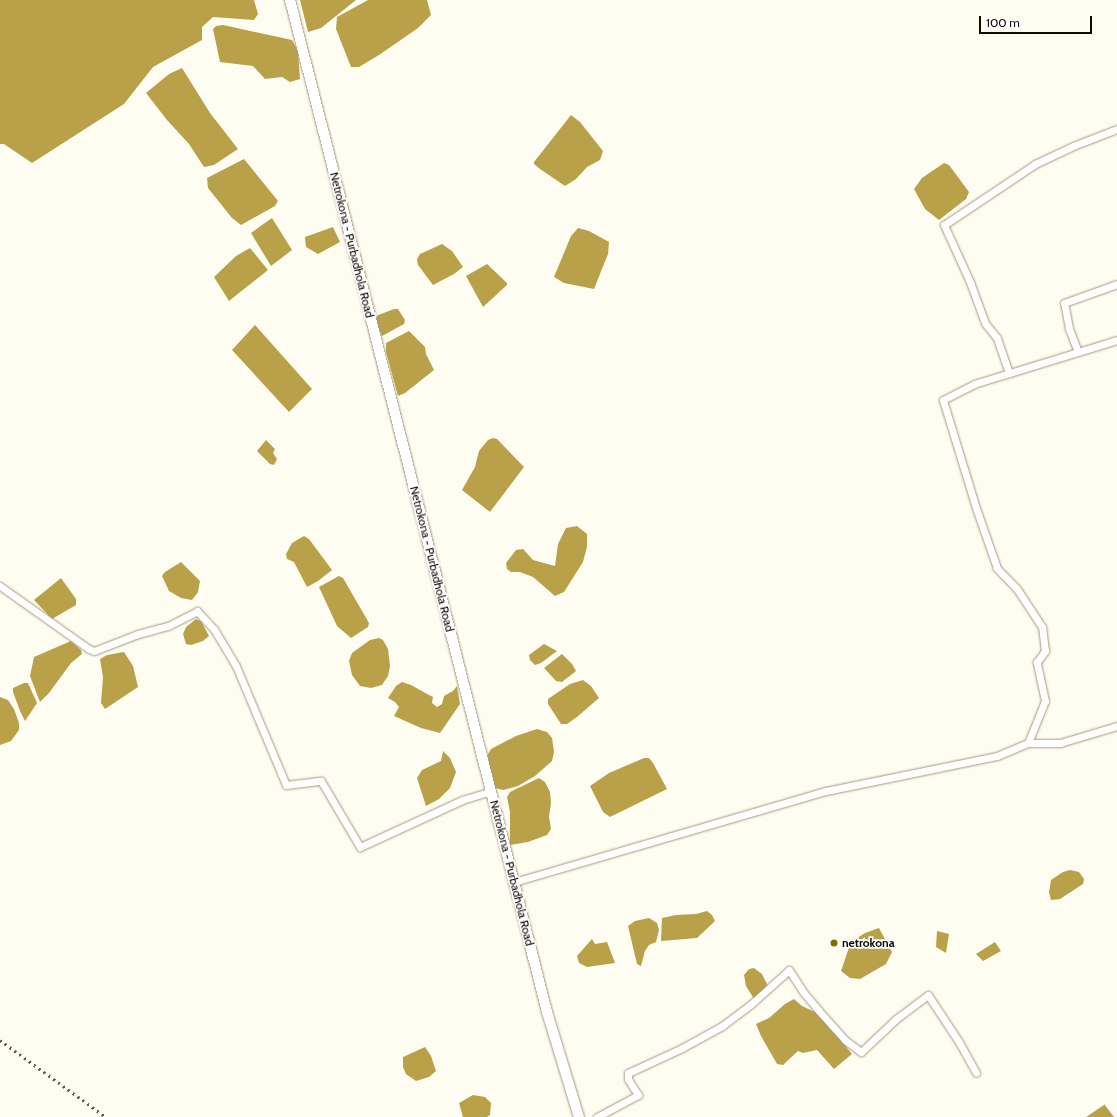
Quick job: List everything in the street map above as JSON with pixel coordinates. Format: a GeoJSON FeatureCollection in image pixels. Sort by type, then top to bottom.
{"type":"FeatureCollection","features":[{"type":"Feature","properties":{"kind":"main road","name":"Netrokona - Purbadhola Road"},"geometry":{"type":"LineString","coordinates":[[290,0],[547,1012],[579,1117]]}},
{"type":"Feature","properties":{"kind":"street"},"geometry":{"type":"LineString","coordinates":[[1009,373],[997,338],[986,323],[970,282],[944,225],[1035,164],[1073,146],[1117,129]]}},
{"type":"Feature","properties":{"kind":"street"},"geometry":{"type":"LineString","coordinates":[[1078,352],[1068,328],[1064,303],[1117,284]]}},
{"type":"Feature","properties":{"kind":"street"},"geometry":{"type":"LineString","coordinates":[[1028,743],[1045,701],[1037,662],[1045,651],[1042,627],[1017,589],[997,568],[976,508],[943,400],[974,384],[1117,340]]}},
{"type":"Feature","properties":{"kind":"street"},"geometry":{"type":"LineString","coordinates":[[0,586],[94,651],[138,634],[168,626],[197,611],[214,629],[236,666],[286,785],[321,781],[360,848],[462,800],[491,791]]}},
{"type":"Feature","properties":{"kind":"street"},"geometry":{"type":"LineString","coordinates":[[514,882],[826,791],[997,756],[1028,743],[1060,743],[1117,726]]}},
{"type":"Feature","properties":{"kind":"street"},"geometry":{"type":"LineString","coordinates":[[597,1117],[638,1095],[628,1079],[628,1073],[682,1048],[722,1026],[750,1005],[789,970],[804,993],[819,1011],[845,1040],[861,1052],[896,1019],[928,995],[959,1042],[976,1072]]}},
{"type":"Feature","properties":{"kind":"shaded area"},"geometry":{"type":"Polygon","coordinates":[[[0,0],[254,0],[258,14],[254,20],[213,17],[202,27],[202,40],[153,67],[124,104],[32,163],[4,144],[0,144],[0,0]]]}},
{"type":"Feature","properties":{"kind":"shaded area"},"geometry":{"type":"Polygon","coordinates":[[[300,0],[356,0],[321,28],[308,32],[300,0]]]}},
{"type":"Feature","properties":{"kind":"shaded area"},"geometry":{"type":"Polygon","coordinates":[[[368,0],[427,0],[431,15],[418,28],[379,55],[359,67],[351,67],[336,29],[337,17],[368,0]]]}},
{"type":"Feature","properties":{"kind":"shaded area"},"geometry":{"type":"Polygon","coordinates":[[[223,25],[292,40],[298,51],[300,79],[290,82],[282,77],[265,79],[253,66],[220,62],[213,29],[216,26],[223,25]]]}},
{"type":"Feature","properties":{"kind":"shaded area"},"geometry":{"type":"Polygon","coordinates":[[[182,68],[210,113],[238,149],[214,165],[204,167],[189,144],[167,120],[146,93],[169,74],[182,68]]]}},
{"type":"Feature","properties":{"kind":"shaded area"},"geometry":{"type":"Polygon","coordinates":[[[571,115],[580,122],[603,151],[600,160],[587,167],[576,179],[565,186],[540,169],[534,164],[534,162],[571,115]]]}},
{"type":"Feature","properties":{"kind":"shaded area"},"geometry":{"type":"Polygon","coordinates":[[[244,159],[278,201],[275,206],[241,225],[232,218],[208,188],[207,178],[244,159]]]}},
{"type":"Feature","properties":{"kind":"shaded area"},"geometry":{"type":"Polygon","coordinates":[[[944,163],[949,165],[969,192],[966,199],[939,220],[925,209],[914,189],[922,178],[944,163]]]}},
{"type":"Feature","properties":{"kind":"shaded area"},"geometry":{"type":"Polygon","coordinates":[[[272,218],[292,250],[271,266],[251,233],[272,218]]]}},
{"type":"Feature","properties":{"kind":"shaded area"},"geometry":{"type":"Polygon","coordinates":[[[333,227],[340,242],[318,254],[306,247],[305,237],[333,227]]]}},
{"type":"Feature","properties":{"kind":"shaded area"},"geometry":{"type":"Polygon","coordinates":[[[578,228],[589,231],[609,242],[608,254],[594,289],[564,283],[554,277],[571,236],[578,228]]]}},
{"type":"Feature","properties":{"kind":"shaded area"},"geometry":{"type":"Polygon","coordinates":[[[442,244],[452,251],[463,267],[454,274],[433,285],[418,265],[417,259],[420,254],[442,244]]]}},
{"type":"Feature","properties":{"kind":"shaded area"},"geometry":{"type":"Polygon","coordinates":[[[250,248],[268,270],[229,301],[214,277],[236,256],[250,248]]]}},
{"type":"Feature","properties":{"kind":"shaded area"},"geometry":{"type":"Polygon","coordinates":[[[487,264],[507,283],[507,285],[483,307],[466,276],[487,264]]]}},
{"type":"Feature","properties":{"kind":"shaded area"},"geometry":{"type":"Polygon","coordinates":[[[394,309],[398,309],[405,320],[404,324],[382,336],[376,322],[376,316],[394,309]]]}},
{"type":"Feature","properties":{"kind":"shaded area"},"geometry":{"type":"Polygon","coordinates":[[[255,325],[312,389],[289,412],[232,350],[255,325]]]}},
{"type":"Feature","properties":{"kind":"shaded area"},"geometry":{"type":"Polygon","coordinates":[[[409,331],[425,347],[426,354],[434,370],[405,393],[398,396],[386,352],[386,343],[409,331]]]}},
{"type":"Feature","properties":{"kind":"shaded area"},"geometry":{"type":"Polygon","coordinates":[[[493,438],[497,439],[524,467],[490,512],[462,490],[475,467],[479,451],[488,440],[493,438]]]}},
{"type":"Feature","properties":{"kind":"shaded area"},"geometry":{"type":"Polygon","coordinates":[[[266,440],[275,449],[273,453],[277,459],[274,465],[270,464],[257,451],[266,440]]]}},
{"type":"Feature","properties":{"kind":"shaded area"},"geometry":{"type":"Polygon","coordinates":[[[577,526],[587,534],[587,547],[583,562],[564,592],[555,596],[533,577],[520,572],[511,572],[507,569],[506,563],[516,550],[523,549],[533,560],[555,566],[558,544],[566,528],[577,526]]]}},
{"type":"Feature","properties":{"kind":"shaded area"},"geometry":{"type":"Polygon","coordinates":[[[304,536],[309,539],[332,570],[318,581],[307,587],[294,562],[287,559],[286,554],[292,543],[304,536]]]}},
{"type":"Feature","properties":{"kind":"shaded area"},"geometry":{"type":"Polygon","coordinates":[[[181,562],[200,581],[198,592],[192,600],[181,598],[169,591],[162,576],[165,572],[181,562]]]}},
{"type":"Feature","properties":{"kind":"shaded area"},"geometry":{"type":"Polygon","coordinates":[[[339,576],[343,578],[369,623],[368,627],[351,638],[337,626],[319,587],[339,576]]]}},
{"type":"Feature","properties":{"kind":"shaded area"},"geometry":{"type":"Polygon","coordinates":[[[61,578],[76,599],[76,605],[52,619],[34,600],[61,578]]]}},
{"type":"Feature","properties":{"kind":"shaded area"},"geometry":{"type":"Polygon","coordinates":[[[196,619],[201,621],[209,636],[203,641],[191,645],[186,644],[183,634],[186,627],[196,619]]]}},
{"type":"Feature","properties":{"kind":"shaded area"},"geometry":{"type":"Polygon","coordinates":[[[379,638],[383,640],[388,649],[390,666],[388,676],[382,685],[371,688],[360,686],[352,675],[349,661],[352,653],[370,640],[379,638]]]}},
{"type":"Feature","properties":{"kind":"shaded area"},"geometry":{"type":"Polygon","coordinates":[[[71,641],[81,650],[82,654],[71,663],[49,693],[40,702],[30,676],[34,657],[71,641]]]}},
{"type":"Feature","properties":{"kind":"shaded area"},"geometry":{"type":"Polygon","coordinates":[[[544,644],[557,651],[541,663],[535,665],[530,660],[529,655],[544,644]]]}},
{"type":"Feature","properties":{"kind":"shaded area"},"geometry":{"type":"Polygon","coordinates":[[[124,652],[133,666],[138,687],[105,709],[101,703],[103,677],[100,659],[107,655],[124,652]]]}},
{"type":"Feature","properties":{"kind":"shaded area"},"geometry":{"type":"Polygon","coordinates":[[[562,654],[572,664],[576,671],[562,682],[556,681],[544,668],[562,654]]]}},
{"type":"Feature","properties":{"kind":"shaded area"},"geometry":{"type":"Polygon","coordinates":[[[583,680],[591,686],[599,698],[567,724],[561,724],[548,704],[548,699],[570,684],[583,680]]]}},
{"type":"Feature","properties":{"kind":"shaded area"},"geometry":{"type":"Polygon","coordinates":[[[402,682],[411,685],[433,697],[432,703],[437,707],[442,704],[444,696],[453,691],[457,686],[460,704],[440,733],[421,728],[394,716],[399,707],[395,702],[388,698],[396,686],[402,682]]]}},
{"type":"Feature","properties":{"kind":"shaded area"},"geometry":{"type":"Polygon","coordinates":[[[24,683],[28,683],[37,703],[25,721],[13,692],[13,688],[24,683]]]}},
{"type":"Feature","properties":{"kind":"shaded area"},"geometry":{"type":"Polygon","coordinates":[[[0,697],[8,700],[14,709],[19,723],[19,730],[11,741],[0,745],[0,697]]]}},
{"type":"Feature","properties":{"kind":"shaded area"},"geometry":{"type":"Polygon","coordinates":[[[537,729],[547,732],[552,738],[554,752],[552,761],[535,776],[518,786],[503,790],[495,788],[487,756],[491,749],[516,736],[537,729]]]}},
{"type":"Feature","properties":{"kind":"shaded area"},"geometry":{"type":"Polygon","coordinates":[[[443,751],[450,758],[456,772],[450,788],[439,799],[426,806],[417,778],[422,770],[441,761],[443,751]]]}},
{"type":"Feature","properties":{"kind":"shaded area"},"geometry":{"type":"Polygon","coordinates":[[[644,758],[649,758],[653,763],[667,789],[610,817],[603,812],[590,786],[609,773],[644,758]]]}},
{"type":"Feature","properties":{"kind":"shaded area"},"geometry":{"type":"Polygon","coordinates":[[[539,778],[545,782],[550,792],[551,803],[549,817],[551,829],[547,835],[528,842],[510,845],[510,812],[507,797],[510,792],[539,778]]]}},
{"type":"Feature","properties":{"kind":"shaded area"},"geometry":{"type":"Polygon","coordinates":[[[1070,870],[1079,872],[1084,879],[1083,884],[1060,899],[1051,900],[1049,892],[1051,880],[1063,872],[1070,870]]]}},
{"type":"Feature","properties":{"kind":"shaded area"},"geometry":{"type":"Polygon","coordinates":[[[707,911],[712,915],[715,921],[697,938],[661,941],[662,918],[676,915],[696,914],[707,911]]]}},
{"type":"Feature","properties":{"kind":"shaded area"},"geometry":{"type":"Polygon","coordinates":[[[649,918],[657,923],[659,930],[656,942],[649,945],[645,951],[641,966],[637,964],[628,926],[635,921],[649,918]]]}},
{"type":"Feature","properties":{"kind":"shaded area"},"geometry":{"type":"Polygon","coordinates":[[[879,928],[892,952],[886,964],[860,979],[850,978],[841,971],[851,942],[865,933],[879,928]]]}},
{"type":"Feature","properties":{"kind":"shaded area"},"geometry":{"type":"Polygon","coordinates":[[[937,931],[949,934],[946,953],[936,947],[937,931]]]}},
{"type":"Feature","properties":{"kind":"shaded area"},"geometry":{"type":"Polygon","coordinates":[[[592,939],[595,944],[607,942],[615,963],[587,967],[579,963],[577,956],[592,939]]]}},
{"type":"Feature","properties":{"kind":"shaded area"},"geometry":{"type":"Polygon","coordinates":[[[995,942],[1001,951],[983,961],[976,954],[995,942]]]}},
{"type":"Feature","properties":{"kind":"shaded area"},"geometry":{"type":"Polygon","coordinates":[[[754,968],[762,974],[768,986],[754,999],[746,986],[744,975],[749,969],[754,968]]]}},
{"type":"Feature","properties":{"kind":"shaded area"},"geometry":{"type":"Polygon","coordinates":[[[794,999],[802,1006],[819,1014],[852,1054],[834,1069],[817,1050],[803,1053],[798,1051],[783,1065],[777,1064],[761,1036],[756,1024],[769,1018],[785,1004],[794,999]]]}},
{"type":"Feature","properties":{"kind":"shaded area"},"geometry":{"type":"Polygon","coordinates":[[[425,1047],[431,1056],[436,1071],[429,1077],[416,1081],[406,1074],[403,1067],[403,1057],[425,1047]]]}},
{"type":"Feature","properties":{"kind":"shaded area"},"geometry":{"type":"Polygon","coordinates":[[[473,1095],[485,1097],[491,1103],[490,1115],[487,1117],[463,1117],[459,1103],[473,1095]]]}},
{"type":"Feature","properties":{"kind":"shaded area"},"geometry":{"type":"Polygon","coordinates":[[[1104,1105],[1114,1117],[1086,1117],[1104,1105]]]}},
{"type":"Feature","properties":{"kind":"railway"},"geometry":{"type":"LineString","coordinates":[[0,1040],[106,1117]]}},
{"type":"Feature","properties":{"kind":"place","name":"netrokona"},"geometry":{"type":"Point","coordinates":[834,943]}}]}
